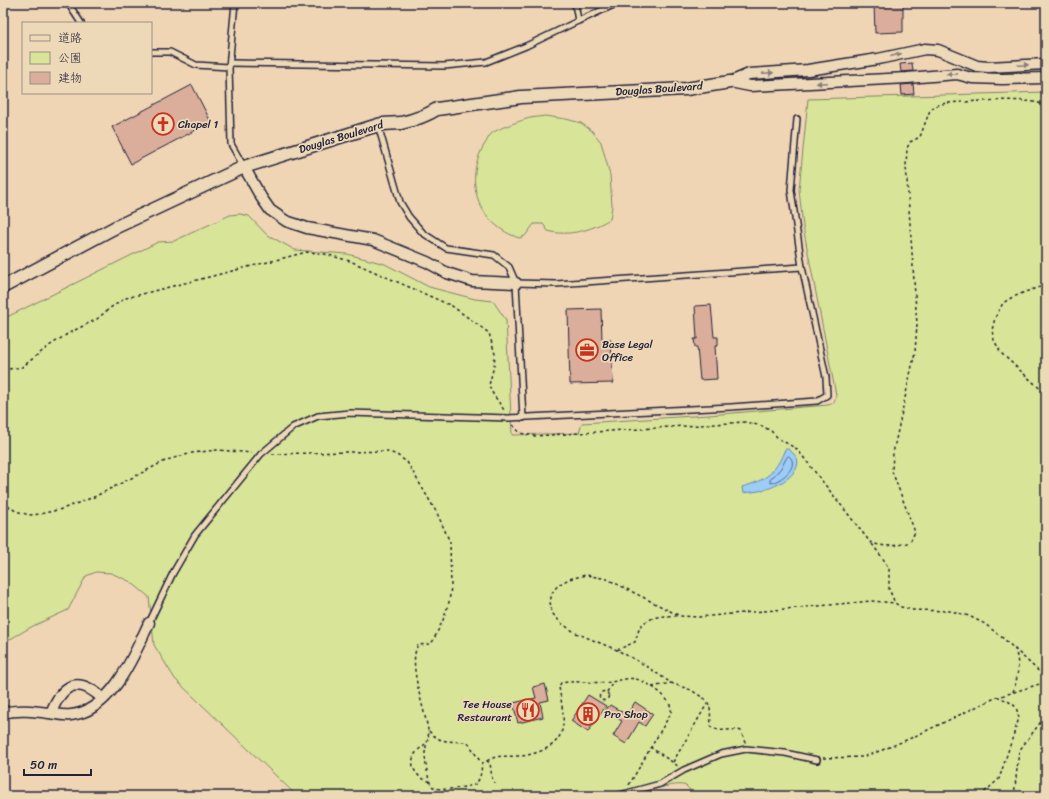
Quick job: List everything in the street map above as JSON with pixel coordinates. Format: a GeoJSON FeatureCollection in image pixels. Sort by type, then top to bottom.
{"type":"FeatureCollection","features":[{"type":"Feature","properties":{"kind":"street"},"geometry":{"type":"LineString","coordinates":[[730,82],[749,74],[808,70],[878,59],[925,49],[938,50],[988,67],[1005,69],[1041,78]]}},
{"type":"Feature","properties":{"kind":"street"},"geometry":{"type":"LineString","coordinates":[[730,82],[757,86],[957,74],[972,78],[1005,69],[1046,64]]}},
{"type":"Feature","properties":{"kind":"street","name":"Douglas Boulevard"},"geometry":{"type":"LineString","coordinates":[[3,287],[114,228],[244,167],[378,125],[399,123],[426,116],[437,109],[521,97],[686,89],[730,82]]}},
{"type":"Feature","properties":{"kind":"street"},"geometry":{"type":"LineString","coordinates":[[244,167],[270,210],[286,221],[307,228],[373,240],[427,262],[447,273],[472,280],[516,283]]}},
{"type":"Feature","properties":{"kind":"street"},"geometry":{"type":"LineString","coordinates":[[3,713],[24,711],[71,715],[84,712],[95,706],[114,688],[133,657],[149,623]]}},
{"type":"Feature","properties":{"kind":"street"},"geometry":{"type":"LineString","coordinates":[[51,713],[60,693],[73,686],[82,685],[90,688],[103,699]]}},
{"type":"Feature","properties":{"kind":"lane"},"geometry":{"type":"LineString","coordinates":[[68,3],[80,22]]}},
{"type":"Feature","properties":{"kind":"lane"},"geometry":{"type":"LineString","coordinates":[[235,3],[229,65],[231,144],[244,167]]}},
{"type":"Feature","properties":{"kind":"lane"},"geometry":{"type":"LineString","coordinates":[[575,3],[578,20]]}},
{"type":"Feature","properties":{"kind":"lane"},"geometry":{"type":"LineString","coordinates":[[152,52],[170,52],[196,65],[444,66],[486,62],[526,46],[578,20],[618,3]]}},
{"type":"Feature","properties":{"kind":"lane"},"geometry":{"type":"LineString","coordinates":[[149,623],[173,573],[195,535],[261,454],[293,427],[318,416],[350,413],[523,418],[724,408],[816,401],[827,395],[826,377],[802,267],[791,190],[797,119]]}},
{"type":"Feature","properties":{"kind":"lane"},"geometry":{"type":"LineString","coordinates":[[378,125],[400,202],[408,217],[424,233],[446,248],[494,255],[509,267],[516,283],[523,418]]}},
{"type":"Feature","properties":{"kind":"lane"},"geometry":{"type":"LineString","coordinates":[[516,283],[556,284],[802,267]]}},
{"type":"Feature","properties":{"kind":"lane"},"geometry":{"type":"LineString","coordinates":[[616,796],[660,784],[684,770],[721,754],[746,749],[785,753],[817,760]]}},
{"type":"Feature","properties":{"kind":"path"},"geometry":{"type":"LineString","coordinates":[[870,542],[878,546],[900,545],[910,542],[915,532],[892,471],[893,453],[915,352],[917,324],[906,166],[907,148],[910,142],[920,137],[930,110],[935,106],[946,103],[1016,101],[1037,103],[1046,108]]}},
{"type":"Feature","properties":{"kind":"path"},"geometry":{"type":"LineString","coordinates":[[3,370],[22,367],[69,333],[97,319],[110,308],[126,298],[307,252],[325,254],[350,261],[452,306],[489,333],[495,354],[494,366],[489,385],[508,418],[520,433],[535,436],[745,422],[762,426],[771,431],[779,439],[797,449],[884,560],[889,569],[889,589],[895,603]]}},
{"type":"Feature","properties":{"kind":"path"},"geometry":{"type":"LineString","coordinates":[[1046,285],[1025,292],[1003,303],[995,318],[992,330],[994,340],[1001,353],[1046,394]]}},
{"type":"Feature","properties":{"kind":"path"},"geometry":{"type":"LineString","coordinates":[[3,502],[6,506],[28,515],[62,509],[94,497],[167,460],[192,453],[217,450],[261,454],[388,451],[397,455],[407,462],[437,513],[450,542],[451,587],[449,602],[443,620],[433,641],[430,644],[418,646],[415,653],[415,665],[420,699],[429,736],[426,743],[425,754],[429,781],[432,786],[438,790],[474,785],[477,783],[481,775],[482,763],[468,743],[446,742],[440,740],[428,730]]}},
{"type":"Feature","properties":{"kind":"path"},"geometry":{"type":"LineString","coordinates":[[680,616],[608,579],[586,575],[569,579],[558,585],[552,593],[550,602],[552,613],[561,623],[576,633],[617,650],[643,664],[671,683],[691,690],[705,699],[710,706],[711,727],[718,731],[735,729],[741,731],[745,739],[746,749]]}},
{"type":"Feature","properties":{"kind":"path"},"geometry":{"type":"LineString","coordinates":[[617,650],[635,642],[642,626],[648,620],[669,615],[699,617],[872,601],[895,603],[901,607],[913,610],[951,612],[969,616],[985,624],[1015,648],[1046,678]]}},
{"type":"Feature","properties":{"kind":"path"},"geometry":{"type":"LineString","coordinates":[[1013,692],[1019,669],[1015,648]]}},
{"type":"Feature","properties":{"kind":"path"},"geometry":{"type":"LineString","coordinates":[[482,763],[495,756],[531,755],[546,749],[557,741],[562,732],[563,720],[563,707],[559,686],[561,683],[613,682],[635,678],[652,687],[666,698],[671,706],[671,713],[624,794]]}},
{"type":"Feature","properties":{"kind":"path"},"geometry":{"type":"LineString","coordinates":[[606,692],[608,698],[601,700],[599,697],[600,693],[606,692],[613,682]]}},
{"type":"Feature","properties":{"kind":"path"},"geometry":{"type":"LineString","coordinates":[[817,760],[825,757],[862,756],[880,751],[999,697],[1046,682]]}},
{"type":"Feature","properties":{"kind":"path"},"geometry":{"type":"LineString","coordinates":[[652,687],[671,683]]}},
{"type":"Feature","properties":{"kind":"path"},"geometry":{"type":"LineString","coordinates":[[980,796],[999,779],[1018,718],[1016,708],[1008,701],[999,697]]}},
{"type":"Feature","properties":{"kind":"path"},"geometry":{"type":"LineString","coordinates":[[673,762],[708,703]]}},
{"type":"Feature","properties":{"kind":"path"},"geometry":{"type":"LineString","coordinates":[[1014,796],[1019,751],[1046,715]]}},
{"type":"Feature","properties":{"kind":"path"},"geometry":{"type":"LineString","coordinates":[[426,743],[417,751],[413,760],[414,768],[420,777],[429,781]]}},
{"type":"Feature","properties":{"kind":"path"},"geometry":{"type":"LineString","coordinates":[[650,747],[684,770]]}},
{"type":"Feature","properties":{"kind":"path"},"geometry":{"type":"LineString","coordinates":[[487,761],[490,763],[492,778],[495,783]]}},
{"type":"Feature","properties":{"kind":"green space"},"geometry":{"type":"Polygon","coordinates":[[[1046,92],[1046,796],[862,796],[852,792],[841,796],[694,796],[686,786],[675,785],[635,796],[297,796],[175,679],[154,645],[149,597],[131,582],[111,573],[96,572],[86,576],[68,610],[3,642],[3,319],[158,242],[174,241],[230,215],[240,214],[249,216],[266,234],[295,250],[347,254],[385,264],[429,287],[475,299],[493,301],[506,320],[512,435],[579,433],[582,423],[709,415],[828,405],[834,403],[836,395],[803,227],[799,190],[808,99],[1046,92]]]}},
{"type":"Feature","properties":{"kind":"green space"},"geometry":{"type":"Polygon","coordinates":[[[545,116],[581,123],[592,131],[601,142],[610,175],[612,206],[610,219],[588,229],[572,233],[556,233],[548,231],[543,224],[534,224],[525,236],[519,238],[505,232],[494,224],[485,213],[479,202],[475,189],[477,161],[490,135],[494,132],[526,119],[545,116]]]}},
{"type":"Feature","properties":{"kind":"water"},"geometry":{"type":"Polygon","coordinates":[[[785,449],[788,449],[797,458],[798,464],[792,475],[768,489],[743,493],[742,487],[758,481],[770,474],[778,464],[785,449]]]}},
{"type":"Feature","properties":{"kind":"building"},"geometry":{"type":"Polygon","coordinates":[[[874,3],[903,3],[903,32],[875,33],[874,3]]]}},
{"type":"Feature","properties":{"kind":"building"},"geometry":{"type":"Polygon","coordinates":[[[912,63],[913,71],[901,72],[900,64],[912,63]]]}},
{"type":"Feature","properties":{"kind":"building"},"geometry":{"type":"Polygon","coordinates":[[[913,84],[914,94],[902,95],[901,85],[913,84]]]}},
{"type":"Feature","properties":{"kind":"building"},"geometry":{"type":"Polygon","coordinates":[[[192,85],[211,122],[131,164],[112,127],[192,85]]]}},
{"type":"Feature","properties":{"kind":"building"},"geometry":{"type":"Polygon","coordinates":[[[711,305],[714,337],[718,337],[718,346],[715,346],[717,379],[700,380],[697,347],[695,347],[694,339],[697,339],[695,306],[711,305]]]}},
{"type":"Feature","properties":{"kind":"building"},"geometry":{"type":"Polygon","coordinates":[[[601,309],[602,340],[611,340],[613,383],[570,384],[568,310],[601,309]]]}},
{"type":"Feature","properties":{"kind":"building","name":"Tee House Restaurant"},"geometry":{"type":"Polygon","coordinates":[[[545,684],[549,700],[540,702],[543,717],[518,723],[513,703],[536,698],[533,687],[545,684]]]}},
{"type":"Feature","properties":{"kind":"building","name":"Pro Shop"},"geometry":{"type":"Polygon","coordinates":[[[588,695],[606,706],[588,732],[571,721],[588,695]]]}},
{"type":"Feature","properties":{"kind":"building"},"geometry":{"type":"Polygon","coordinates":[[[635,702],[653,714],[645,726],[639,722],[626,744],[613,736],[622,721],[605,711],[610,705],[627,715],[635,702]]]}},
{"type":"Feature","properties":{"kind":"place","name":"Chapel 1"},"geometry":{"type":"Point","coordinates":[163,124]}},
{"type":"Feature","properties":{"kind":"place","name":"Base Legal Office"},"geometry":{"type":"Point","coordinates":[587,350]}},
{"type":"Feature","properties":{"kind":"place","name":"Tee House Restaurant"},"geometry":{"type":"Point","coordinates":[528,710]}},
{"type":"Feature","properties":{"kind":"place","name":"Pro Shop"},"geometry":{"type":"Point","coordinates":[588,714]}}]}
